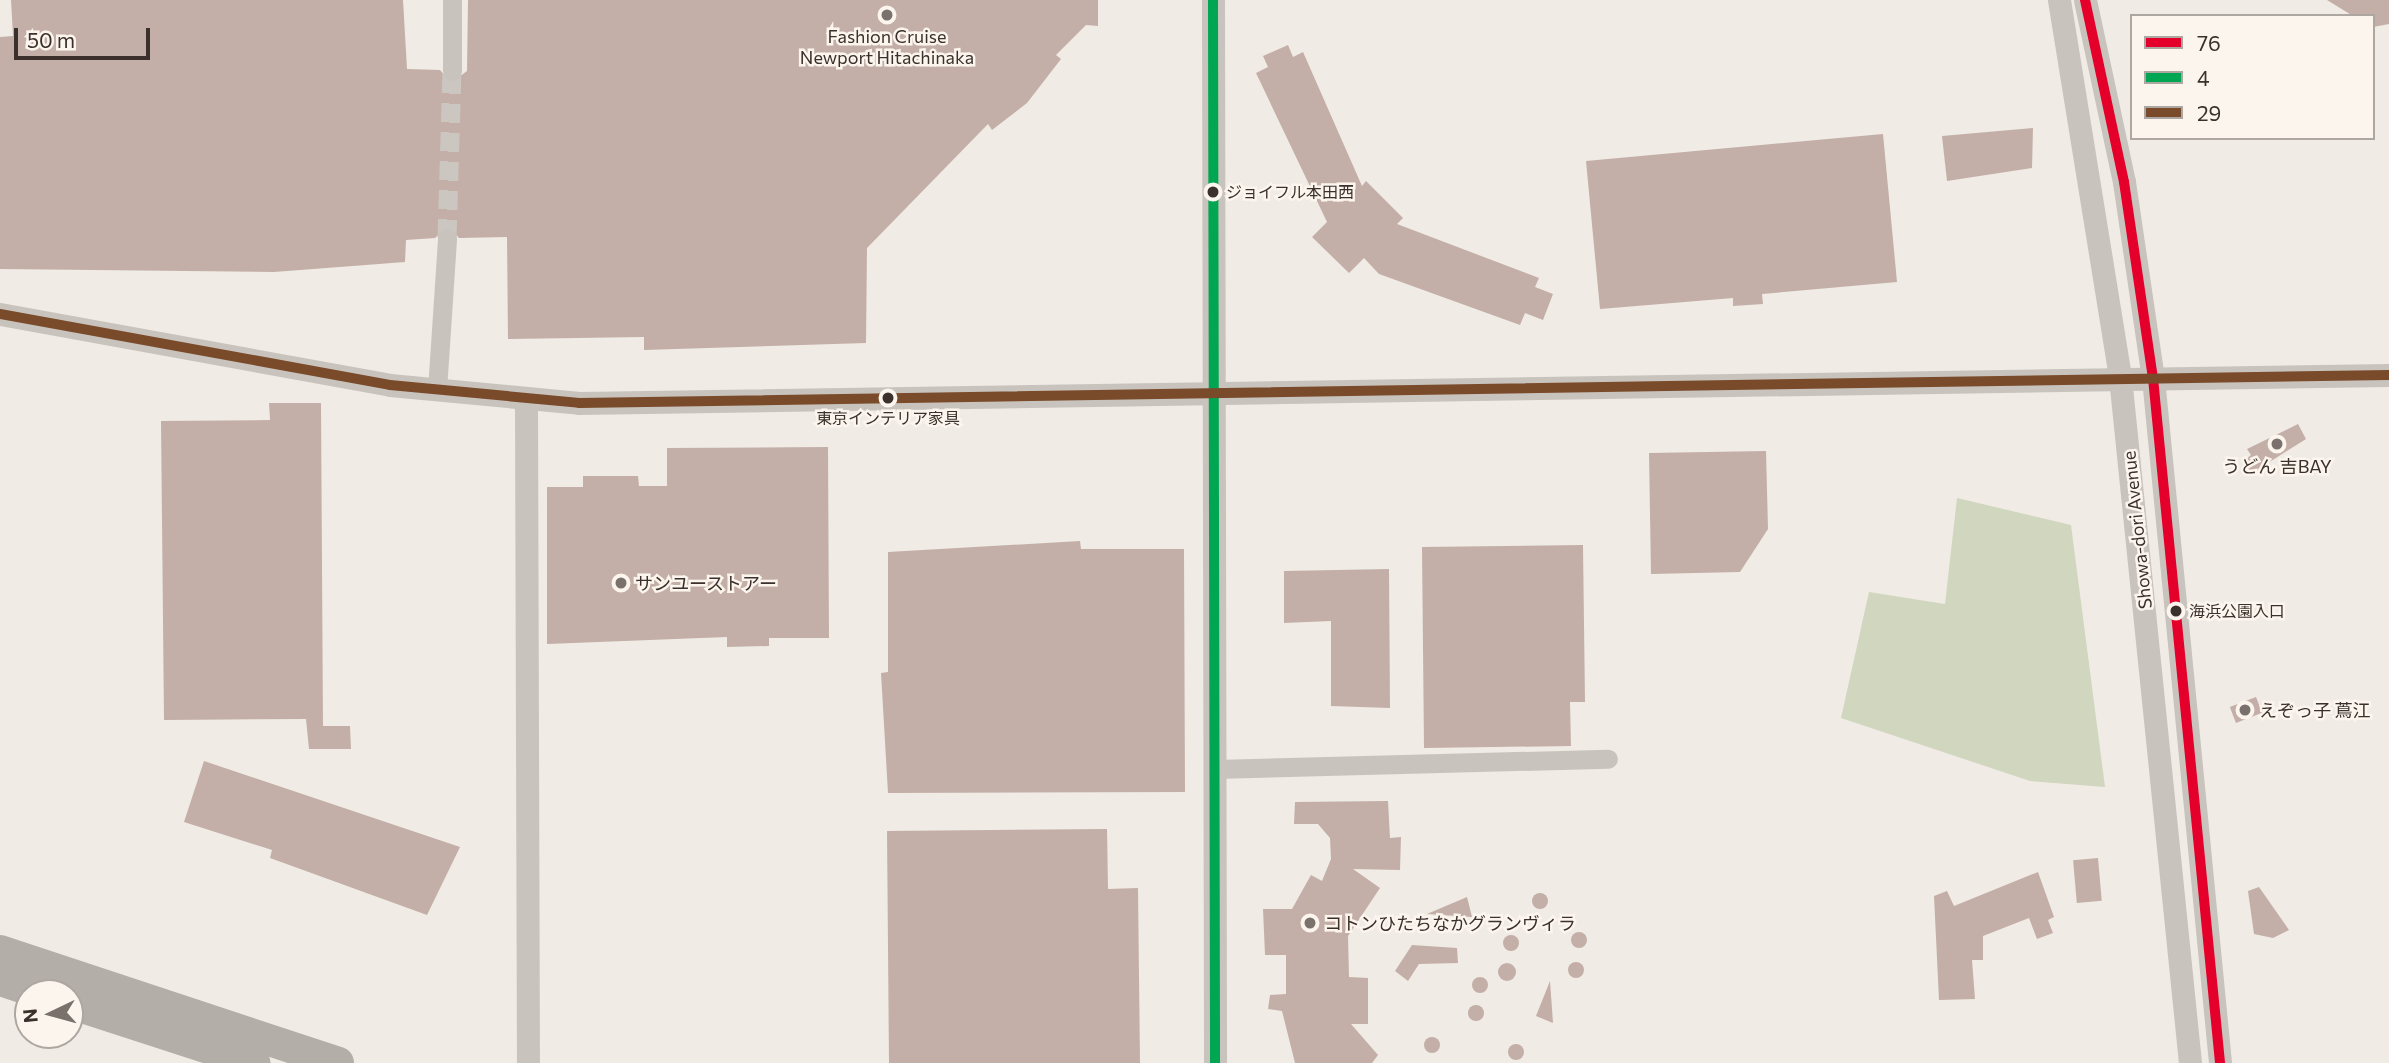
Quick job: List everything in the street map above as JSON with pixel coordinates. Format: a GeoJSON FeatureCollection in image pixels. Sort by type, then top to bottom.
{"type":"FeatureCollection","features":[{"type":"Feature","properties":{"kind":"highway"},"geometry":{"type":"LineString","coordinates":[[0,951],[338,1063]]}},
{"type":"Feature","properties":{"kind":"highway"},"geometry":{"type":"LineString","coordinates":[[84,1008],[255,1063]]}},
{"type":"Feature","properties":{"kind":"street"},"geometry":{"type":"LineString","coordinates":[[452,0],[452,71]]}},
{"type":"Feature","properties":{"kind":"street"},"geometry":{"type":"LineString","coordinates":[[1213,0],[1215,1063]]}},
{"type":"Feature","properties":{"kind":"street","name":"Showa-dori Avenue"},"geometry":{"type":"LineString","coordinates":[[2059,0],[2120,377],[2190,1063]]}},
{"type":"Feature","properties":{"kind":"street","name":"Showa-dori Avenue"},"geometry":{"type":"LineString","coordinates":[[2085,0],[2124,182],[2153,377],[2220,1063]]}},
{"type":"Feature","properties":{"kind":"street"},"geometry":{"type":"LineString","coordinates":[[437,390],[447,238]]}},
{"type":"Feature","properties":{"kind":"street"},"geometry":{"type":"LineString","coordinates":[[0,314],[259,365],[526,401],[1214,397],[2120,377],[2389,375]]}},
{"type":"Feature","properties":{"kind":"street"},"geometry":{"type":"LineString","coordinates":[[526,401],[528,1063]]}},
{"type":"Feature","properties":{"kind":"street"},"geometry":{"type":"LineString","coordinates":[[1215,769],[1608,760]]}},
{"type":"Feature","properties":{"kind":"green space"},"geometry":{"type":"Polygon","coordinates":[[[1957,498],[2071,525],[2105,787],[2030,781],[1841,718],[1869,592],[1945,604],[1957,498]]]}},
{"type":"Feature","properties":{"kind":"building"},"geometry":{"type":"Polygon","coordinates":[[[11,0],[403,0],[407,69],[440,70],[451,83],[467,71],[468,0],[1098,0],[1098,26],[1086,25],[1056,55],[1061,59],[1027,103],[992,130],[988,124],[867,248],[866,343],[644,350],[644,337],[508,339],[507,237],[459,238],[448,226],[435,238],[406,240],[405,262],[274,272],[0,269],[0,37],[13,36],[11,0]]]}},
{"type":"Feature","properties":{"kind":"building"},"geometry":{"type":"Polygon","coordinates":[[[2327,0],[2389,0],[2389,24],[2375,27],[2375,14],[2350,14],[2327,0]]]}},
{"type":"Feature","properties":{"kind":"building"},"geometry":{"type":"Polygon","coordinates":[[[1288,45],[1293,57],[1303,52],[1362,186],[1366,181],[1403,218],[1397,224],[1539,278],[1535,287],[1553,294],[1543,320],[1525,313],[1520,325],[1379,274],[1364,258],[1349,273],[1312,237],[1327,222],[1256,73],[1268,67],[1263,56],[1288,45]]]}},
{"type":"Feature","properties":{"kind":"building"},"geometry":{"type":"Polygon","coordinates":[[[2033,128],[2032,168],[1947,181],[1942,136],[2033,128]]]}},
{"type":"Feature","properties":{"kind":"building"},"geometry":{"type":"Polygon","coordinates":[[[1883,134],[1897,282],[1762,294],[1763,304],[1733,306],[1733,298],[1600,309],[1586,161],[1883,134]]]}},
{"type":"Feature","properties":{"kind":"building"},"geometry":{"type":"Polygon","coordinates":[[[269,403],[321,403],[323,726],[350,726],[351,749],[309,749],[306,719],[164,720],[161,421],[270,420],[269,403]]]}},
{"type":"Feature","properties":{"kind":"building","name":"うどん 吉BAY"},"geometry":{"type":"Polygon","coordinates":[[[2298,424],[2306,439],[2252,473],[2243,462],[2251,455],[2247,449],[2298,424]]]}},
{"type":"Feature","properties":{"kind":"building"},"geometry":{"type":"Polygon","coordinates":[[[828,447],[829,638],[769,638],[769,646],[727,647],[727,637],[547,644],[547,487],[583,487],[583,476],[638,476],[639,486],[667,486],[667,448],[828,447]]]}},
{"type":"Feature","properties":{"kind":"building"},"geometry":{"type":"Polygon","coordinates":[[[1766,451],[1768,529],[1740,572],[1651,574],[1649,453],[1766,451]]]}},
{"type":"Feature","properties":{"kind":"building"},"geometry":{"type":"Polygon","coordinates":[[[1080,541],[1081,549],[1184,549],[1185,792],[888,793],[881,673],[888,672],[888,552],[1080,541]]]}},
{"type":"Feature","properties":{"kind":"building"},"geometry":{"type":"Polygon","coordinates":[[[1583,545],[1585,702],[1570,702],[1571,746],[1424,748],[1422,547],[1583,545]]]}},
{"type":"Feature","properties":{"kind":"building"},"geometry":{"type":"Polygon","coordinates":[[[1389,569],[1390,708],[1331,706],[1331,621],[1284,623],[1284,571],[1389,569]]]}},
{"type":"Feature","properties":{"kind":"building","name":"えぞっ子 蔦江"},"geometry":{"type":"Polygon","coordinates":[[[2256,697],[2262,713],[2236,723],[2230,707],[2256,697]]]}},
{"type":"Feature","properties":{"kind":"building"},"geometry":{"type":"Polygon","coordinates":[[[204,761],[460,847],[427,915],[270,858],[272,850],[184,822],[204,761]]]}},
{"type":"Feature","properties":{"kind":"building","name":"コトンひたちなかグランヴィラ"},"geometry":{"type":"Polygon","coordinates":[[[1388,801],[1390,838],[1401,837],[1400,870],[1353,869],[1380,888],[1348,936],[1349,977],[1368,978],[1368,1024],[1351,1024],[1378,1055],[1372,1063],[1295,1063],[1282,1011],[1268,1009],[1270,995],[1286,994],[1286,955],[1265,955],[1263,909],[1292,909],[1311,875],[1322,881],[1331,859],[1330,838],[1318,824],[1294,824],[1295,802],[1388,801]]]}},
{"type":"Feature","properties":{"kind":"building"},"geometry":{"type":"Polygon","coordinates":[[[1107,829],[1108,889],[1138,888],[1140,1063],[889,1063],[887,831],[1107,829]]]}},
{"type":"Feature","properties":{"kind":"building"},"geometry":{"type":"Polygon","coordinates":[[[2098,858],[2102,901],[2077,903],[2073,860],[2098,858]]]}},
{"type":"Feature","properties":{"kind":"building"},"geometry":{"type":"Polygon","coordinates":[[[2038,872],[2054,917],[2048,920],[2053,933],[2037,939],[2029,918],[1983,936],[1983,960],[1972,960],[1975,999],[1939,1000],[1934,896],[1947,891],[1954,906],[2038,872]]]}},
{"type":"Feature","properties":{"kind":"building"},"geometry":{"type":"Polygon","coordinates":[[[2259,887],[2289,930],[2273,938],[2254,934],[2248,891],[2259,887]]]}},
{"type":"Feature","properties":{"kind":"building"},"geometry":{"type":"Polygon","coordinates":[[[1537,893],[1543,893],[1548,901],[1546,907],[1537,909],[1532,904],[1532,898],[1537,893]]]}},
{"type":"Feature","properties":{"kind":"building"},"geometry":{"type":"Polygon","coordinates":[[[1467,897],[1472,917],[1427,914],[1467,897]]]}},
{"type":"Feature","properties":{"kind":"building"},"geometry":{"type":"Polygon","coordinates":[[[1576,932],[1582,932],[1587,940],[1585,946],[1576,948],[1571,943],[1571,937],[1576,932]]]}},
{"type":"Feature","properties":{"kind":"building"},"geometry":{"type":"Polygon","coordinates":[[[1508,935],[1514,935],[1519,943],[1517,949],[1508,951],[1503,946],[1503,940],[1508,935]]]}},
{"type":"Feature","properties":{"kind":"building"},"geometry":{"type":"Polygon","coordinates":[[[1412,945],[1457,948],[1458,963],[1419,964],[1408,981],[1395,971],[1412,945]]]}},
{"type":"Feature","properties":{"kind":"building"},"geometry":{"type":"Polygon","coordinates":[[[1573,962],[1579,962],[1584,970],[1582,976],[1573,978],[1568,973],[1568,967],[1573,962]]]}},
{"type":"Feature","properties":{"kind":"building"},"geometry":{"type":"Polygon","coordinates":[[[1507,963],[1513,966],[1516,972],[1513,978],[1507,981],[1501,978],[1498,972],[1501,966],[1507,963]]]}},
{"type":"Feature","properties":{"kind":"building"},"geometry":{"type":"Polygon","coordinates":[[[1477,977],[1483,977],[1488,985],[1486,991],[1477,993],[1472,988],[1472,982],[1477,977]]]}},
{"type":"Feature","properties":{"kind":"building"},"geometry":{"type":"Polygon","coordinates":[[[1550,981],[1553,1023],[1536,1016],[1550,981]]]}},
{"type":"Feature","properties":{"kind":"building"},"geometry":{"type":"Polygon","coordinates":[[[1473,1005],[1479,1005],[1484,1013],[1482,1019],[1473,1021],[1468,1016],[1468,1010],[1473,1005]]]}},
{"type":"Feature","properties":{"kind":"building"},"geometry":{"type":"Polygon","coordinates":[[[1432,1037],[1438,1039],[1438,1051],[1432,1053],[1426,1051],[1424,1045],[1426,1039],[1432,1037]]]}},
{"type":"Feature","properties":{"kind":"building"},"geometry":{"type":"Polygon","coordinates":[[[1513,1044],[1519,1044],[1524,1052],[1522,1058],[1513,1060],[1508,1055],[1508,1049],[1513,1044]]]}},
{"type":"Feature","properties":{"kind":"tunnel"},"geometry":{"type":"LineString","coordinates":[[447,238],[452,71]]}},
{"type":"Feature","properties":{"kind":"transit line","name":"4"},"geometry":{"type":"LineString","coordinates":[[1213,0],[1215,1063]]}},
{"type":"Feature","properties":{"kind":"transit line","name":"76"},"geometry":{"type":"LineString","coordinates":[[2085,0],[2124,182],[2153,378],[2220,1063]]}},
{"type":"Feature","properties":{"kind":"transit line","name":"29"},"geometry":{"type":"LineString","coordinates":[[0,314],[390,385],[579,403],[2389,375]]}},
{"type":"Feature","properties":{"kind":"place","name":"Fashion Cruise Newport Hitachinaka"},"geometry":{"type":"Point","coordinates":[887,15]}},
{"type":"Feature","properties":{"kind":"place","name":"ジョイフル本田西"},"geometry":{"type":"Point","coordinates":[1213,192]}},
{"type":"Feature","properties":{"kind":"place","name":"東京インテリア家具"},"geometry":{"type":"Point","coordinates":[888,398]}},
{"type":"Feature","properties":{"kind":"place","name":"うどん 吉BAY"},"geometry":{"type":"Point","coordinates":[2277,444]}},
{"type":"Feature","properties":{"kind":"place","name":"サンユーストアー"},"geometry":{"type":"Point","coordinates":[621,583]}},
{"type":"Feature","properties":{"kind":"place","name":"海浜公園入口"},"geometry":{"type":"Point","coordinates":[2176,611]}},
{"type":"Feature","properties":{"kind":"place","name":"えぞっ子 蔦江"},"geometry":{"type":"Point","coordinates":[2245,710]}},
{"type":"Feature","properties":{"kind":"place","name":"コトンひたちなかグランヴィラ"},"geometry":{"type":"Point","coordinates":[1310,923]}}]}
